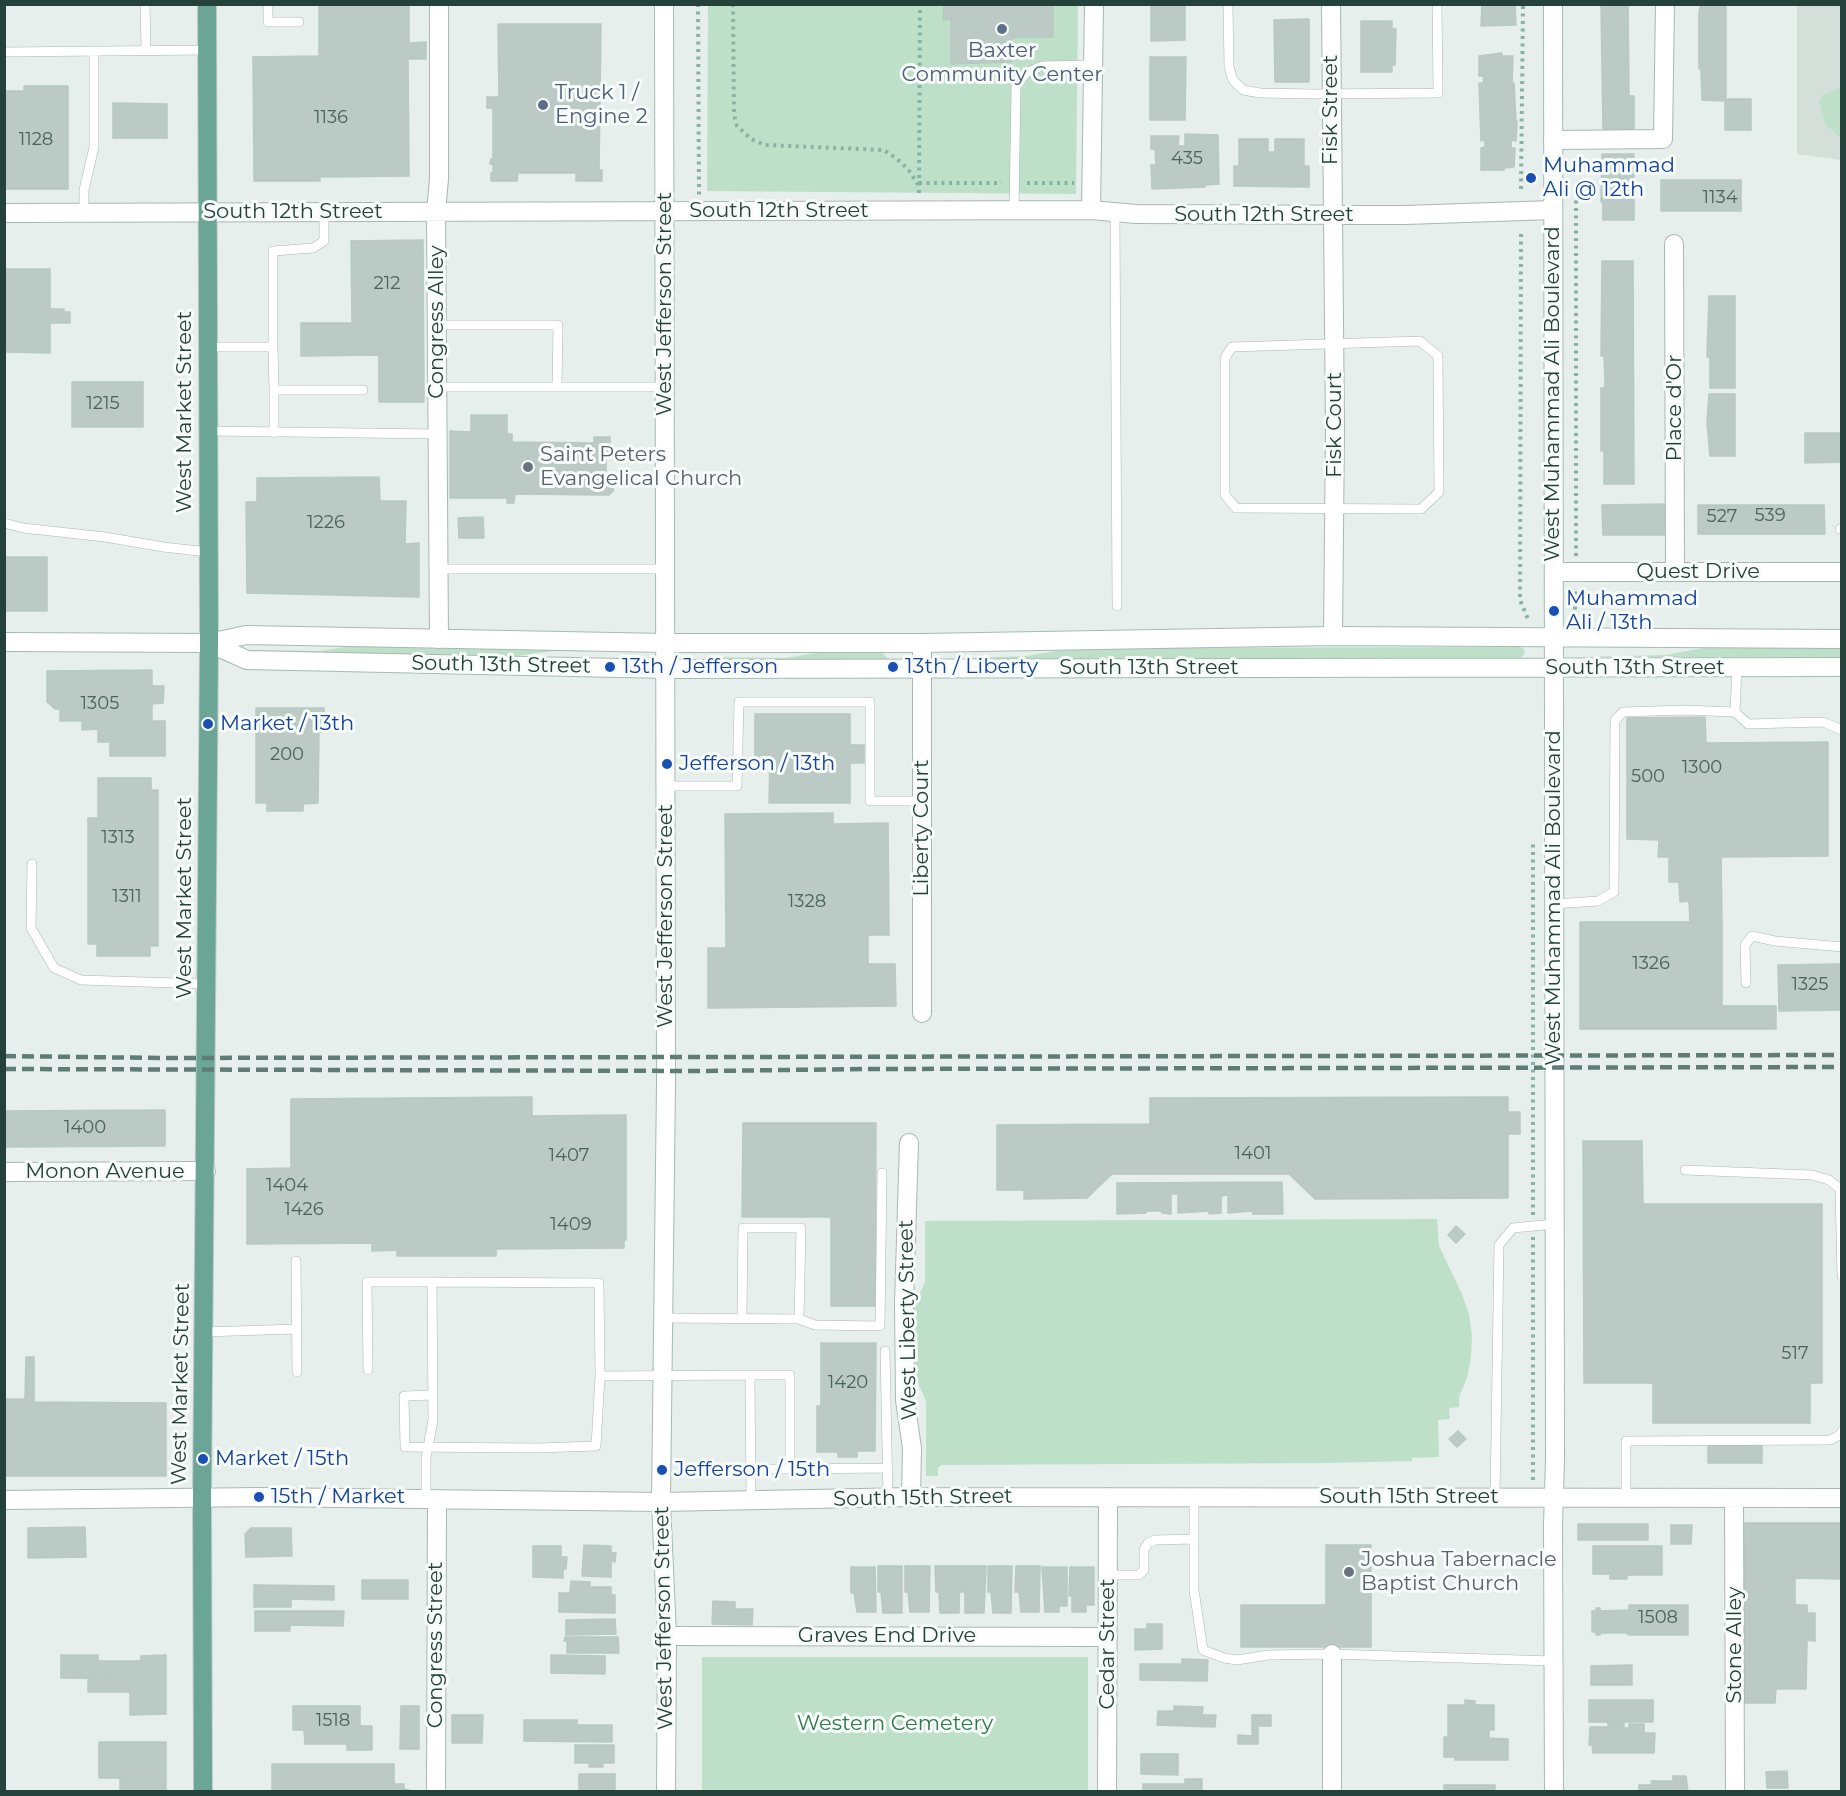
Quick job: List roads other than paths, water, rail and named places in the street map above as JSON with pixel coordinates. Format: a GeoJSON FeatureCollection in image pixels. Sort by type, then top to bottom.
{"type":"FeatureCollection","features":[{"type":"Feature","properties":{"kind":"main road","name":"West Market Street"},"geometry":{"type":"LineString","coordinates":[[203,1791],[202,1497],[209,643],[207,4]]}},
{"type":"Feature","properties":{"kind":"street","name":"Congress Alley"},"geometry":{"type":"LineString","coordinates":[[439,4],[439,179],[436,212],[439,639]]}},
{"type":"Feature","properties":{"kind":"street","name":"West Jefferson Street"},"geometry":{"type":"LineString","coordinates":[[664,4],[666,1083],[661,1502],[667,1636],[666,1791]]}},
{"type":"Feature","properties":{"kind":"street"},"geometry":{"type":"LineString","coordinates":[[1091,210],[1094,4]]}},
{"type":"Feature","properties":{"kind":"street","name":"Fisk Street"},"geometry":{"type":"LineString","coordinates":[[1331,4],[1333,215]]}},
{"type":"Feature","properties":{"kind":"street","name":"West Muhammad Ali Boulevard"},"geometry":{"type":"LineString","coordinates":[[1553,4],[1554,1791]]}},
{"type":"Feature","properties":{"kind":"street"},"geometry":{"type":"LineString","coordinates":[[1553,140],[1663,139],[1665,4]]}},
{"type":"Feature","properties":{"kind":"street","name":"South 12th Street"},"geometry":{"type":"LineString","coordinates":[[4,213],[1091,210],[1136,214],[1333,215],[1553,210]]}},
{"type":"Feature","properties":{"kind":"street","name":"Fisk Court"},"geometry":{"type":"LineString","coordinates":[[1333,215],[1333,636]]}},
{"type":"Feature","properties":{"kind":"street","name":"Place d'Or"},"geometry":{"type":"LineString","coordinates":[[1674,244],[1675,572]]}},
{"type":"Feature","properties":{"kind":"street","name":"Quest Drive"},"geometry":{"type":"LineString","coordinates":[[1554,572],[1842,572]]}},
{"type":"Feature","properties":{"kind":"street","name":"South 13th Street"},"geometry":{"type":"LineString","coordinates":[[4,642],[209,643],[246,635],[666,643],[922,643],[1333,636],[1842,639]]}},
{"type":"Feature","properties":{"kind":"street","name":"South 13th Street"},"geometry":{"type":"LineString","coordinates":[[209,643],[247,660],[666,669],[1842,667]]}},
{"type":"Feature","properties":{"kind":"street","name":"Liberty Court"},"geometry":{"type":"LineString","coordinates":[[922,643],[922,1012]]}},
{"type":"Feature","properties":{"kind":"street","name":"West Liberty Street"},"geometry":{"type":"LineString","coordinates":[[909,1143],[904,1303],[904,1400],[912,1448],[911,1497]]}},
{"type":"Feature","properties":{"kind":"street","name":"Monon Avenue"},"geometry":{"type":"LineString","coordinates":[[4,1172],[206,1171]]}},
{"type":"Feature","properties":{"kind":"street","name":"South 15th Street"},"geometry":{"type":"LineString","coordinates":[[4,1500],[202,1497],[661,1502],[888,1497],[1842,1498]]}},
{"type":"Feature","properties":{"kind":"street","name":"Cedar Street"},"geometry":{"type":"LineString","coordinates":[[1107,1791],[1108,1497]]}},
{"type":"Feature","properties":{"kind":"street","name":"Stone Alley"},"geometry":{"type":"LineString","coordinates":[[1734,1498],[1735,1791]]}},
{"type":"Feature","properties":{"kind":"street","name":"Congress Street"},"geometry":{"type":"LineString","coordinates":[[431,1499],[436,1791]]}},
{"type":"Feature","properties":{"kind":"street","name":"Graves End Drive"},"geometry":{"type":"LineString","coordinates":[[667,1636],[1108,1636]]}},
{"type":"Feature","properties":{"kind":"street"},"geometry":{"type":"LineString","coordinates":[[1332,1654],[1332,1791]]}},
{"type":"Feature","properties":{"kind":"lane"},"geometry":{"type":"LineString","coordinates":[[145,4],[146,50]]}},
{"type":"Feature","properties":{"kind":"lane"},"geometry":{"type":"LineString","coordinates":[[268,4],[268,22],[299,22]]}},
{"type":"Feature","properties":{"kind":"lane"},"geometry":{"type":"LineString","coordinates":[[1228,4],[1229,67],[1233,80],[1243,90],[1260,93],[1331,94],[1437,93],[1437,4]]}},
{"type":"Feature","properties":{"kind":"lane"},"geometry":{"type":"LineString","coordinates":[[4,52],[207,50]]}},
{"type":"Feature","properties":{"kind":"lane"},"geometry":{"type":"LineString","coordinates":[[84,213],[84,190],[94,147],[94,51]]}},
{"type":"Feature","properties":{"kind":"lane"},"geometry":{"type":"LineString","coordinates":[[1014,210],[1016,86],[1026,73],[1042,66],[1093,65]]}},
{"type":"Feature","properties":{"kind":"lane"},"geometry":{"type":"LineString","coordinates":[[274,433],[273,251],[313,248],[324,241],[324,212]]}},
{"type":"Feature","properties":{"kind":"lane"},"geometry":{"type":"LineString","coordinates":[[1115,212],[1118,606]]}},
{"type":"Feature","properties":{"kind":"lane"},"geometry":{"type":"LineString","coordinates":[[437,325],[558,326],[557,387]]}},
{"type":"Feature","properties":{"kind":"lane"},"geometry":{"type":"LineString","coordinates":[[1419,341],[1438,356],[1439,492],[1421,509],[1334,508],[1236,508],[1225,495],[1225,358],[1232,347],[1419,341]]}},
{"type":"Feature","properties":{"kind":"lane"},"geometry":{"type":"LineString","coordinates":[[207,347],[273,347]]}},
{"type":"Feature","properties":{"kind":"lane"},"geometry":{"type":"LineString","coordinates":[[437,387],[666,387]]}},
{"type":"Feature","properties":{"kind":"lane"},"geometry":{"type":"LineString","coordinates":[[274,390],[363,390]]}},
{"type":"Feature","properties":{"kind":"lane"},"geometry":{"type":"LineString","coordinates":[[208,431],[438,434]]}},
{"type":"Feature","properties":{"kind":"lane"},"geometry":{"type":"LineString","coordinates":[[4,523],[23,528],[208,552]]}},
{"type":"Feature","properties":{"kind":"lane"},"geometry":{"type":"LineString","coordinates":[[439,569],[666,569]]}},
{"type":"Feature","properties":{"kind":"lane"},"geometry":{"type":"LineString","coordinates":[[1735,712],[1737,667]]}},
{"type":"Feature","properties":{"kind":"lane"},"geometry":{"type":"LineString","coordinates":[[666,786],[737,786],[739,702],[870,702],[870,801],[922,801]]}},
{"type":"Feature","properties":{"kind":"lane"},"geometry":{"type":"LineString","coordinates":[[1554,904],[1598,901],[1614,892],[1615,720],[1623,712],[1684,710],[1735,712],[1748,724],[1823,722],[1842,730]]}},
{"type":"Feature","properties":{"kind":"lane"},"geometry":{"type":"LineString","coordinates":[[32,864],[31,928],[54,968],[81,980],[207,984]]}},
{"type":"Feature","properties":{"kind":"lane"},"geometry":{"type":"LineString","coordinates":[[1746,983],[1745,945],[1752,936],[1775,941],[1842,946]]}},
{"type":"Feature","properties":{"kind":"lane"},"geometry":{"type":"LineString","coordinates":[[1685,1170],[1812,1176],[1829,1180],[1841,1189],[1842,1276]]}},
{"type":"Feature","properties":{"kind":"lane"},"geometry":{"type":"LineString","coordinates":[[664,1318],[799,1319],[815,1325],[880,1326],[882,1173]]}},
{"type":"Feature","properties":{"kind":"lane"},"geometry":{"type":"LineString","coordinates":[[1495,1497],[1498,1245],[1513,1228],[1554,1224]]}},
{"type":"Feature","properties":{"kind":"lane"},"geometry":{"type":"LineString","coordinates":[[742,1318],[743,1228],[801,1228],[799,1319]]}},
{"type":"Feature","properties":{"kind":"lane"},"geometry":{"type":"LineString","coordinates":[[296,1261],[297,1372]]}},
{"type":"Feature","properties":{"kind":"lane"},"geometry":{"type":"LineString","coordinates":[[368,1370],[367,1282],[599,1283],[600,1376],[596,1446],[405,1447],[404,1396],[433,1395]]}},
{"type":"Feature","properties":{"kind":"lane"},"geometry":{"type":"LineString","coordinates":[[431,1499],[426,1458],[433,1420],[432,1282]]}},
{"type":"Feature","properties":{"kind":"lane"},"geometry":{"type":"LineString","coordinates":[[204,1332],[296,1329]]}},
{"type":"Feature","properties":{"kind":"lane"},"geometry":{"type":"LineString","coordinates":[[885,1351],[888,1497]]}},
{"type":"Feature","properties":{"kind":"lane"},"geometry":{"type":"LineString","coordinates":[[750,1375],[751,1500]]}},
{"type":"Feature","properties":{"kind":"lane"},"geometry":{"type":"LineString","coordinates":[[600,1376],[790,1375],[790,1469]]}},
{"type":"Feature","properties":{"kind":"lane"},"geometry":{"type":"LineString","coordinates":[[1626,1498],[1626,1441],[1830,1440],[1840,1435],[1842,1431]]}},
{"type":"Feature","properties":{"kind":"lane"},"geometry":{"type":"LineString","coordinates":[[751,1469],[888,1468]]}},
{"type":"Feature","properties":{"kind":"lane"},"geometry":{"type":"LineString","coordinates":[[1194,1497],[1194,1590],[1203,1650],[1237,1660],[1268,1655],[1332,1654],[1553,1661]]}},
{"type":"Feature","properties":{"kind":"lane"},"geometry":{"type":"LineString","coordinates":[[1108,1575],[1139,1575],[1144,1570],[1144,1550],[1148,1543],[1155,1540],[1194,1539]]}},
{"type":"Feature","properties":{"kind":"railway"},"geometry":{"type":"LineString","coordinates":[[4,1056],[161,1058],[1842,1055]]}},
{"type":"Feature","properties":{"kind":"railway"},"geometry":{"type":"LineString","coordinates":[[4,1069],[708,1071],[1842,1067]]}},
{"type":"Feature","properties":{"kind":"place","name":"Baxter Community Center"},"geometry":{"type":"Point","coordinates":[1002,29]}},
{"type":"Feature","properties":{"kind":"place","name":"Truck 1 / Engine 2"},"geometry":{"type":"Point","coordinates":[543,105]}},
{"type":"Feature","properties":{"kind":"place","name":"Muhammad Ali @ 12th"},"geometry":{"type":"Point","coordinates":[1531,178]}},
{"type":"Feature","properties":{"kind":"place","name":"Saint Peters Evangelical Church"},"geometry":{"type":"Point","coordinates":[528,467]}},
{"type":"Feature","properties":{"kind":"place","name":"Muhammad Ali / 13th"},"geometry":{"type":"Point","coordinates":[1554,611]}},
{"type":"Feature","properties":{"kind":"place","name":"13th / Jefferson"},"geometry":{"type":"Point","coordinates":[610,667]}},
{"type":"Feature","properties":{"kind":"place","name":"13th / Liberty"},"geometry":{"type":"Point","coordinates":[893,667]}},
{"type":"Feature","properties":{"kind":"place","name":"Market / 13th"},"geometry":{"type":"Point","coordinates":[208,724]}},
{"type":"Feature","properties":{"kind":"place","name":"Jefferson / 13th"},"geometry":{"type":"Point","coordinates":[667,764]}},
{"type":"Feature","properties":{"kind":"place","name":"Market / 15th"},"geometry":{"type":"Point","coordinates":[203,1459]}},
{"type":"Feature","properties":{"kind":"place","name":"Jefferson / 15th"},"geometry":{"type":"Point","coordinates":[662,1470]}},
{"type":"Feature","properties":{"kind":"place","name":"15th / Market"},"geometry":{"type":"Point","coordinates":[259,1497]}},
{"type":"Feature","properties":{"kind":"place","name":"Joshua Tabernacle Baptist Church"},"geometry":{"type":"Point","coordinates":[1349,1572]}},
{"type":"Feature","properties":{"kind":"park label","name":"Western Cemetery"},"geometry":{"type":"Point","coordinates":[895,1724]}}]}
